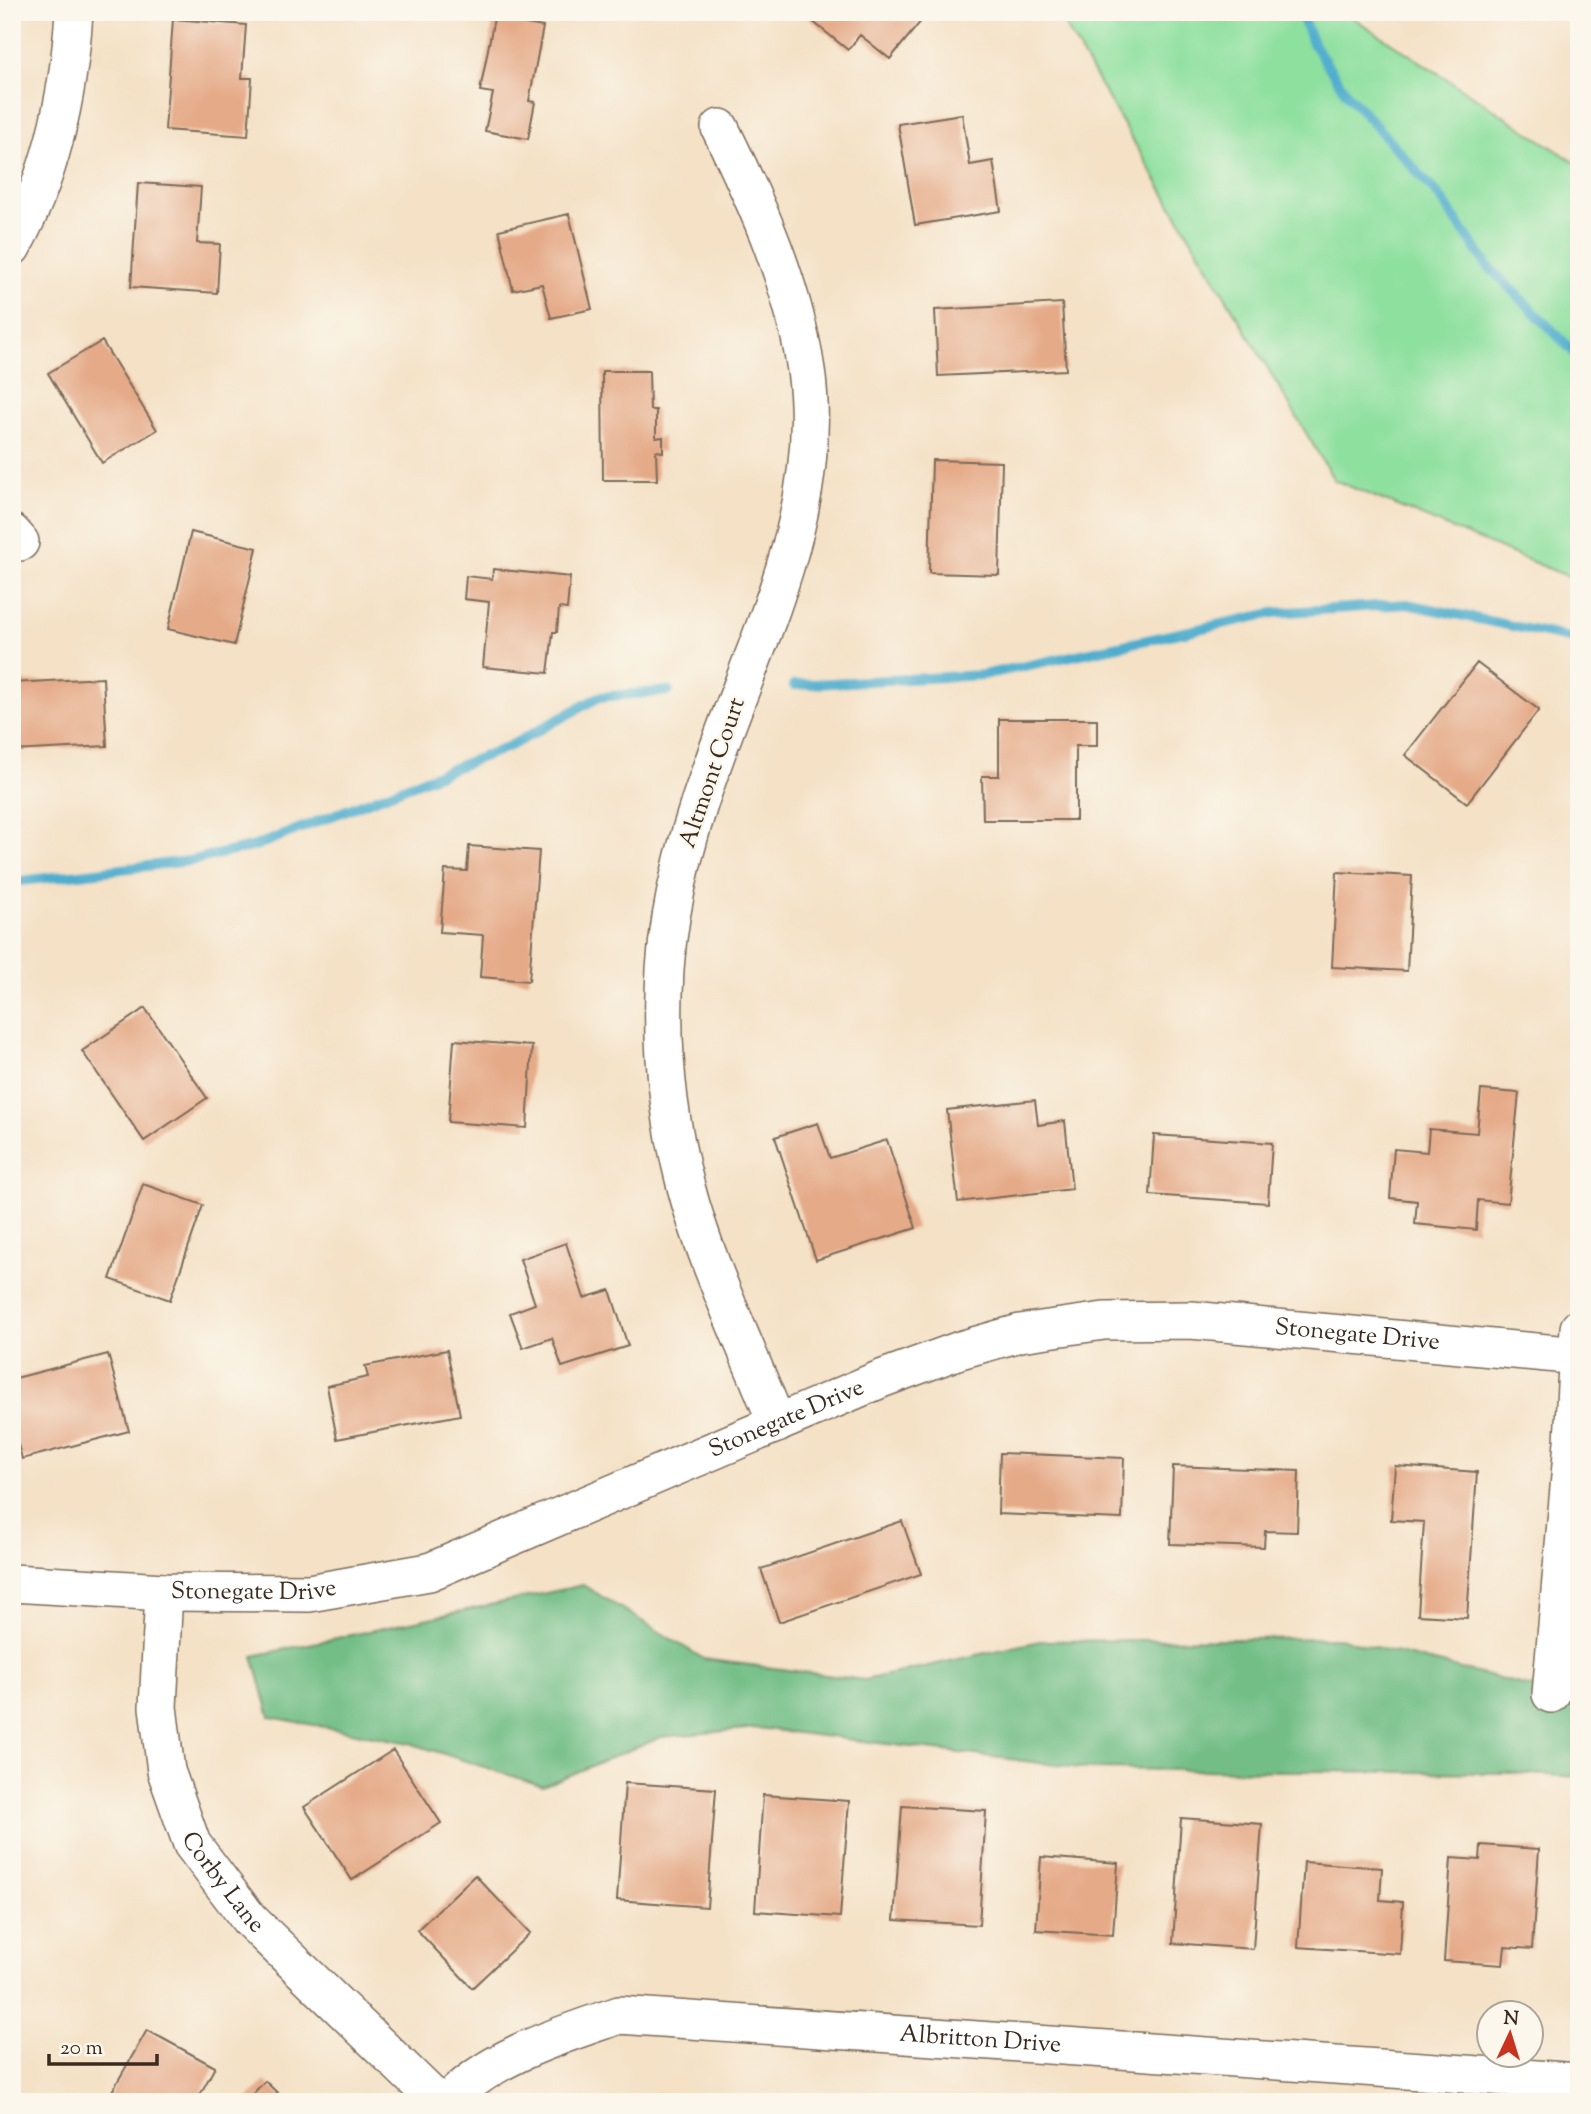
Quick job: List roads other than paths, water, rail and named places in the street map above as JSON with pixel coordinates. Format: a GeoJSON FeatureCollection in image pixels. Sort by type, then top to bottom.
{"type":"FeatureCollection","features":[{"type":"Feature","properties":{"kind":"street"},"geometry":{"type":"LineString","coordinates":[[12,247],[29,212],[51,150],[67,84],[74,12]]}},
{"type":"Feature","properties":{"kind":"street","name":"Altmont Court"},"geometry":{"type":"LineString","coordinates":[[720,128],[772,240],[799,332],[806,374],[808,412],[805,486],[787,563],[711,768],[680,871],[670,921],[664,992],[664,1039],[667,1085],[686,1185],[711,1260],[777,1424]]}},
{"type":"Feature","properties":{"kind":"street","name":"Stonegate Drive"},"geometry":{"type":"LineString","coordinates":[[12,1583],[164,1592],[309,1593],[429,1572],[777,1424],[960,1350],[1020,1333],[1104,1321],[1191,1320],[1578,1346]]}},
{"type":"Feature","properties":{"kind":"street"},"geometry":{"type":"LineString","coordinates":[[1551,1693],[1578,1346]]}},
{"type":"Feature","properties":{"kind":"street","name":"Corby Lane"},"geometry":{"type":"LineString","coordinates":[[164,1592],[158,1707],[166,1772],[192,1843],[249,1919],[438,2102]]}},
{"type":"Feature","properties":{"kind":"street","name":"Albritton Drive"},"geometry":{"type":"LineString","coordinates":[[448,2102],[460,2089],[537,2043],[619,2015],[1536,2091],[1579,2082]]}},
{"type":"Feature","properties":{"kind":"waterway"},"geometry":{"type":"LineString","coordinates":[[1300,12],[1314,45],[1347,94],[1439,196],[1487,265],[1579,357]]}},
{"type":"Feature","properties":{"kind":"waterway"},"geometry":{"type":"LineString","coordinates":[[794,685],[983,675],[1273,613],[1407,604],[1579,640]]}},
{"type":"Feature","properties":{"kind":"waterway"},"geometry":{"type":"LineString","coordinates":[[12,882],[189,861],[255,846],[510,746],[599,697],[669,691]]}}]}
